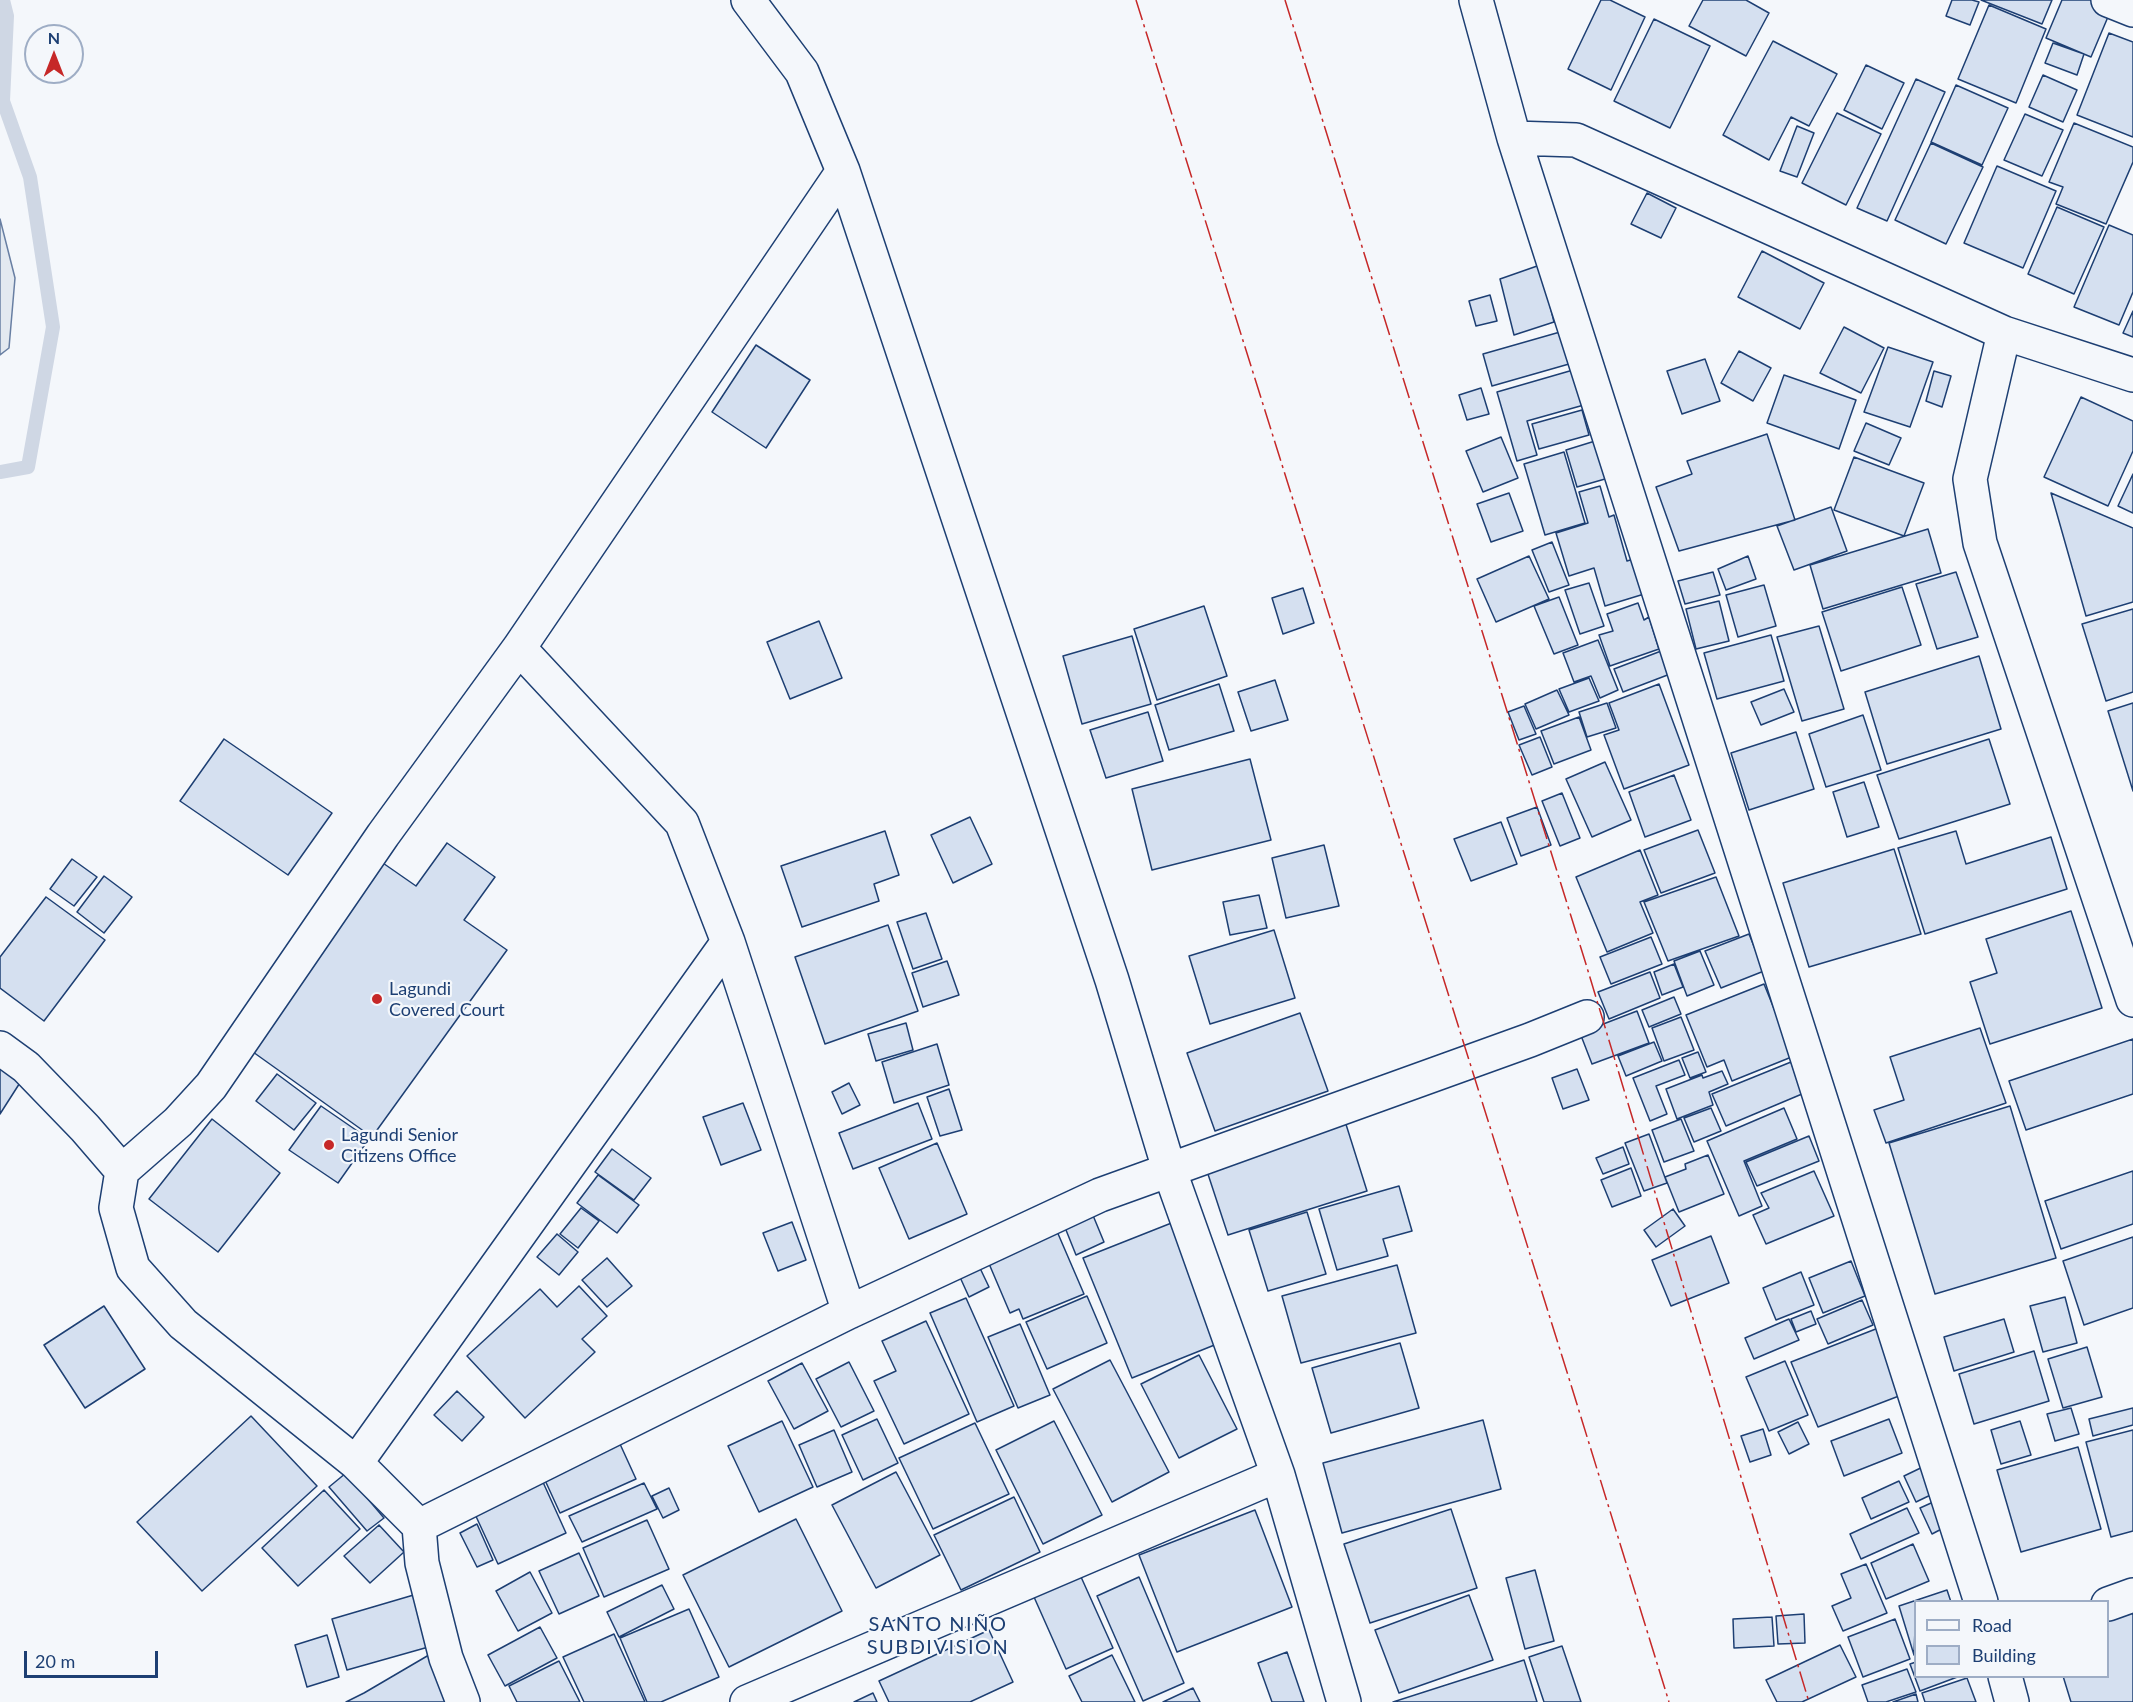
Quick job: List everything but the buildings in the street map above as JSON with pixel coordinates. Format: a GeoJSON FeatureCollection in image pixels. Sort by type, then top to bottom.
{"type":"FeatureCollection","features":[{"type":"Feature","properties":{"kind":"street"},"geometry":{"type":"LineString","coordinates":[[748,0],[802,72],[843,171],[1104,958],[1169,1169],[1278,1475],[1344,1702]]}},
{"type":"Feature","properties":{"kind":"street"},"geometry":{"type":"LineString","coordinates":[[1476,0],[1514,138],[1980,1600]]}},
{"type":"Feature","properties":{"kind":"street"},"geometry":{"type":"LineString","coordinates":[[2108,0],[2133,9]]}},
{"type":"Feature","properties":{"kind":"street"},"geometry":{"type":"LineString","coordinates":[[1514,138],[1576,140],[2004,333],[2133,375]]}},
{"type":"Feature","properties":{"kind":"street"},"geometry":{"type":"LineString","coordinates":[[463,1702],[446,1658],[422,1563],[419,1526],[356,1463],[183,1324],[133,1268],[116,1208],[122,1171],[178,1122],[211,1086],[376,845],[519,648],[843,171]]}},
{"type":"Feature","properties":{"kind":"street"},"geometry":{"type":"LineString","coordinates":[[2004,333],[1970,478],[1980,543],[2133,1000]]}},
{"type":"Feature","properties":{"kind":"street"},"geometry":{"type":"LineString","coordinates":[[519,648],[682,822],[728,942],[849,1312]]}},
{"type":"Feature","properties":{"kind":"street"},"geometry":{"type":"LineString","coordinates":[[356,1463],[728,942]]}},
{"type":"Feature","properties":{"kind":"street"},"geometry":{"type":"LineString","coordinates":[[419,1526],[849,1312],[1100,1195],[1530,1040],[1587,1017]]}},
{"type":"Feature","properties":{"kind":"street"},"geometry":{"type":"LineString","coordinates":[[0,1048],[26,1066],[122,1171]]}},
{"type":"Feature","properties":{"kind":"street"},"geometry":{"type":"LineString","coordinates":[[747,1702],[1278,1475]]}},
{"type":"Feature","properties":{"kind":"street"},"geometry":{"type":"LineString","coordinates":[[2109,1604],[2133,1595]]}},
{"type":"Feature","properties":{"kind":"street"},"geometry":{"type":"LineString","coordinates":[[2004,1678],[2012,1702]]}},
{"type":"Feature","properties":{"kind":"shaded area"},"geometry":{"type":"Polygon","coordinates":[[[0,219],[15,278],[9,348],[0,355],[0,219]]]}},
{"type":"Feature","properties":{"kind":"waterway"},"geometry":{"type":"LineString","coordinates":[[0,472],[28,467],[53,327],[30,177],[3,101],[7,16],[3,0]]}},
{"type":"Feature","properties":{"kind":"power"},"geometry":{"type":"LineString","coordinates":[[1136,0],[1669,1702]]}},
{"type":"Feature","properties":{"kind":"power"},"geometry":{"type":"LineString","coordinates":[[1285,0],[1585,961],[1809,1702]]}},
{"type":"Feature","properties":{"kind":"place","name":"Lagundi Covered Court"},"geometry":{"type":"Point","coordinates":[377,999]}},
{"type":"Feature","properties":{"kind":"place","name":"Lagundi Senior Citizens Office"},"geometry":{"type":"Point","coordinates":[329,1145]}},
{"type":"Feature","properties":{"kind":"district","name":"SANTO NIÑO SUBDIVISION"},"geometry":{"type":"Point","coordinates":[938,1636]}}]}
